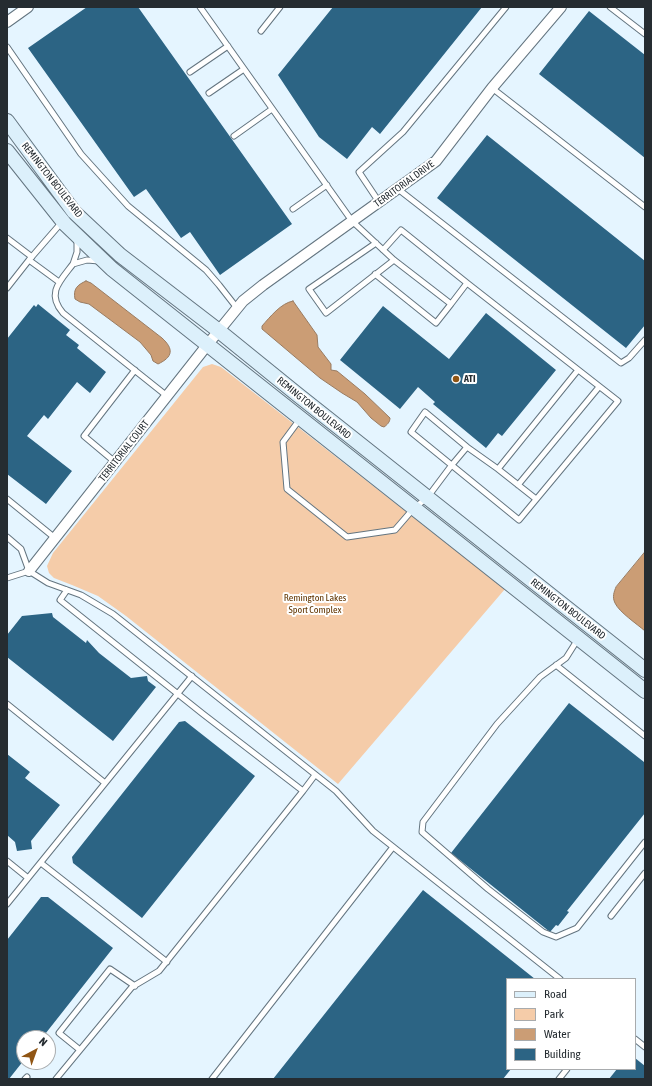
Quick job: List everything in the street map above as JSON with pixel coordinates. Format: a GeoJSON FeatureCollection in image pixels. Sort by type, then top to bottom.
{"type":"FeatureCollection","features":[{"type":"Feature","properties":{"kind":"street"},"geometry":{"type":"LineString","coordinates":[[7,22],[28,7]]}},
{"type":"Feature","properties":{"kind":"street","name":"TERRITORIAL DRIVE"},"geometry":{"type":"LineString","coordinates":[[219,331],[243,301],[263,285],[436,161],[492,88],[561,7]]}},
{"type":"Feature","properties":{"kind":"street","name":"REMINGTON BOULEVARD"},"geometry":{"type":"LineString","coordinates":[[7,121],[74,212],[120,255],[219,331],[645,670]]}},
{"type":"Feature","properties":{"kind":"street","name":"REMINGTON BOULEVARD"},"geometry":{"type":"LineString","coordinates":[[7,151],[63,221],[112,269],[645,691]]}},
{"type":"Feature","properties":{"kind":"street","name":"TERRITORIAL COURT"},"geometry":{"type":"LineString","coordinates":[[29,571],[219,331]]}},
{"type":"Feature","properties":{"kind":"lane"},"geometry":{"type":"LineString","coordinates":[[200,7],[352,221],[394,260],[452,304]]}},
{"type":"Feature","properties":{"kind":"lane"},"geometry":{"type":"LineString","coordinates":[[260,31],[280,7]]}},
{"type":"Feature","properties":{"kind":"lane"},"geometry":{"type":"LineString","coordinates":[[379,202],[359,172],[403,132],[506,7]]}},
{"type":"Feature","properties":{"kind":"lane"},"geometry":{"type":"LineString","coordinates":[[610,7],[645,34]]}},
{"type":"Feature","properties":{"kind":"lane"},"geometry":{"type":"LineString","coordinates":[[190,72],[228,46]]}},
{"type":"Feature","properties":{"kind":"lane"},"geometry":{"type":"LineString","coordinates":[[7,48],[86,159],[128,206],[206,270],[237,308]]}},
{"type":"Feature","properties":{"kind":"lane"},"geometry":{"type":"LineString","coordinates":[[209,93],[244,69]]}},
{"type":"Feature","properties":{"kind":"lane"},"geometry":{"type":"LineString","coordinates":[[492,88],[645,207]]}},
{"type":"Feature","properties":{"kind":"lane"},"geometry":{"type":"LineString","coordinates":[[234,136],[272,109]]}},
{"type":"Feature","properties":{"kind":"lane"},"geometry":{"type":"LineString","coordinates":[[293,208],[327,185]]}},
{"type":"Feature","properties":{"kind":"lane"},"geometry":{"type":"LineString","coordinates":[[398,189],[620,363],[629,358],[645,340]]}},
{"type":"Feature","properties":{"kind":"lane"},"geometry":{"type":"LineString","coordinates":[[7,288],[63,221],[74,212]]}},
{"type":"Feature","properties":{"kind":"lane"},"geometry":{"type":"LineString","coordinates":[[383,250],[400,230],[618,401],[519,520],[411,432],[425,412],[467,447],[536,499]]}},
{"type":"Feature","properties":{"kind":"lane"},"geometry":{"type":"LineString","coordinates":[[77,236],[77,252],[73,264],[57,284],[55,300],[58,307],[63,313],[167,396]]}},
{"type":"Feature","properties":{"kind":"lane"},"geometry":{"type":"LineString","coordinates":[[7,238],[59,282]]}},
{"type":"Feature","properties":{"kind":"lane"},"geometry":{"type":"LineString","coordinates":[[376,243],[309,289],[326,313],[394,260]]}},
{"type":"Feature","properties":{"kind":"lane"},"geometry":{"type":"LineString","coordinates":[[73,264],[87,260],[104,262]]}},
{"type":"Feature","properties":{"kind":"lane"},"geometry":{"type":"LineString","coordinates":[[375,274],[436,323],[467,283]]}},
{"type":"Feature","properties":{"kind":"lane"},"geometry":{"type":"LineString","coordinates":[[115,462],[84,436],[135,370]]}},
{"type":"Feature","properties":{"kind":"lane"},"geometry":{"type":"LineString","coordinates":[[498,469],[578,370]]}},
{"type":"Feature","properties":{"kind":"lane"},"geometry":{"type":"LineString","coordinates":[[518,485],[599,387]]}},
{"type":"Feature","properties":{"kind":"lane"},"geometry":{"type":"LineString","coordinates":[[301,418],[283,442],[287,489],[347,537],[395,530],[414,508],[427,498],[467,447]]}},
{"type":"Feature","properties":{"kind":"lane"},"geometry":{"type":"LineString","coordinates":[[7,499],[55,538]]}},
{"type":"Feature","properties":{"kind":"lane"},"geometry":{"type":"LineString","coordinates":[[7,537],[21,549],[29,571],[48,583],[81,595],[113,614],[336,791],[373,831],[559,978]]}},
{"type":"Feature","properties":{"kind":"lane"},"geometry":{"type":"LineString","coordinates":[[7,578],[29,571]]}},
{"type":"Feature","properties":{"kind":"lane"},"geometry":{"type":"LineString","coordinates":[[67,590],[60,600],[303,791]]}},
{"type":"Feature","properties":{"kind":"lane"},"geometry":{"type":"LineString","coordinates":[[579,639],[566,658],[540,678],[497,724],[423,822],[422,832],[488,889],[543,932],[556,937],[577,928],[645,842]]}},
{"type":"Feature","properties":{"kind":"lane"},"geometry":{"type":"LineString","coordinates":[[556,665],[645,736]]}},
{"type":"Feature","properties":{"kind":"lane"},"geometry":{"type":"LineString","coordinates":[[7,904],[192,676]]}},
{"type":"Feature","properties":{"kind":"lane"},"geometry":{"type":"LineString","coordinates":[[7,704],[105,783]]}},
{"type":"Feature","properties":{"kind":"lane"},"geometry":{"type":"LineString","coordinates":[[56,1079],[132,987],[159,971],[167,962],[315,775]]}},
{"type":"Feature","properties":{"kind":"lane"},"geometry":{"type":"LineString","coordinates":[[212,1079],[394,847]]}},
{"type":"Feature","properties":{"kind":"lane"},"geometry":{"type":"LineString","coordinates":[[7,861],[28,878]]}},
{"type":"Feature","properties":{"kind":"lane"},"geometry":{"type":"LineString","coordinates":[[41,863],[167,962]]}},
{"type":"Feature","properties":{"kind":"lane"},"geometry":{"type":"LineString","coordinates":[[611,916],[645,873]]}},
{"type":"Feature","properties":{"kind":"lane"},"geometry":{"type":"LineString","coordinates":[[80,1050],[59,1033],[110,969],[134,986]]}},
{"type":"Feature","properties":{"kind":"lane"},"geometry":{"type":"LineString","coordinates":[[636,1040],[645,1047]]}},
{"type":"Feature","properties":{"kind":"lane"},"geometry":{"type":"LineString","coordinates":[[559,1079],[566,1070]]}},
{"type":"Feature","properties":{"kind":"green space","name":"Remington Lakes Sport Complex"},"geometry":{"type":"Polygon","coordinates":[[[212,364],[221,367],[505,589],[338,784],[126,616],[98,596],[54,578],[49,573],[47,566],[53,553],[203,367],[212,364]]]}},
{"type":"Feature","properties":{"kind":"water"},"geometry":{"type":"Polygon","coordinates":[[[86,281],[91,283],[162,338],[170,349],[167,359],[158,364],[153,361],[151,355],[140,342],[89,304],[75,299],[76,288],[86,281]]]}},
{"type":"Feature","properties":{"kind":"water"},"geometry":{"type":"Polygon","coordinates":[[[293,301],[317,335],[318,347],[331,364],[331,370],[337,371],[365,394],[390,418],[389,422],[384,427],[371,418],[357,402],[320,378],[262,329],[262,326],[276,311],[284,304],[293,301]]]}},
{"type":"Feature","properties":{"kind":"water"},"geometry":{"type":"Polygon","coordinates":[[[645,552],[645,631],[620,610],[613,597],[616,587],[645,552]]]}},
{"type":"Feature","properties":{"kind":"building"},"geometry":{"type":"Polygon","coordinates":[[[87,7],[138,7],[292,224],[220,275],[190,232],[181,238],[146,189],[134,197],[28,48],[87,7]]]}},
{"type":"Feature","properties":{"kind":"building"},"geometry":{"type":"Polygon","coordinates":[[[333,7],[482,7],[380,134],[372,127],[347,159],[319,137],[278,75],[333,7]]]}},
{"type":"Feature","properties":{"kind":"building"},"geometry":{"type":"Polygon","coordinates":[[[589,11],[645,55],[645,158],[539,74],[589,11]]]}},
{"type":"Feature","properties":{"kind":"building"},"geometry":{"type":"Polygon","coordinates":[[[487,135],[645,261],[645,325],[626,348],[437,198],[487,135]]]}},
{"type":"Feature","properties":{"kind":"building"},"geometry":{"type":"Polygon","coordinates":[[[38,304],[70,330],[66,335],[79,345],[77,348],[106,372],[90,393],[77,382],[48,419],[44,415],[27,436],[72,471],[46,504],[7,474],[7,339],[34,305],[36,307],[38,304]]]}},
{"type":"Feature","properties":{"kind":"building","name":"ATI"},"geometry":{"type":"Polygon","coordinates":[[[383,306],[449,359],[486,313],[556,370],[502,436],[498,433],[486,448],[433,404],[435,402],[418,387],[400,409],[340,360],[383,306]]]}},
{"type":"Feature","properties":{"kind":"building"},"geometry":{"type":"Polygon","coordinates":[[[52,613],[53,617],[86,643],[87,640],[99,653],[131,678],[147,676],[148,681],[156,687],[113,741],[7,657],[7,635],[22,616],[52,613]]]}},
{"type":"Feature","properties":{"kind":"building"},"geometry":{"type":"Polygon","coordinates":[[[569,703],[644,762],[645,760],[645,813],[567,911],[569,912],[558,926],[556,925],[550,932],[451,853],[569,703]]]}},
{"type":"Feature","properties":{"kind":"building"},"geometry":{"type":"Polygon","coordinates":[[[185,721],[255,776],[142,918],[73,863],[72,857],[179,722],[185,721]]]}},
{"type":"Feature","properties":{"kind":"building"},"geometry":{"type":"Polygon","coordinates":[[[7,754],[30,772],[25,778],[60,805],[31,841],[32,849],[17,851],[15,842],[7,835],[7,754]]]}},
{"type":"Feature","properties":{"kind":"building"},"geometry":{"type":"Polygon","coordinates":[[[423,890],[534,978],[506,978],[506,1070],[510,1070],[503,1079],[273,1079],[423,890]]]}},
{"type":"Feature","properties":{"kind":"building"},"geometry":{"type":"Polygon","coordinates":[[[41,897],[48,897],[113,948],[48,1030],[16,1030],[16,1070],[9,1079],[7,1079],[7,940],[41,897]]]}},
{"type":"Feature","properties":{"kind":"building"},"geometry":{"type":"Polygon","coordinates":[[[636,1059],[645,1066],[645,1079],[609,1079],[616,1070],[636,1070],[636,1059]]]}},
{"type":"Feature","properties":{"kind":"place","name":"ATI"},"geometry":{"type":"Point","coordinates":[456,379]}}]}
